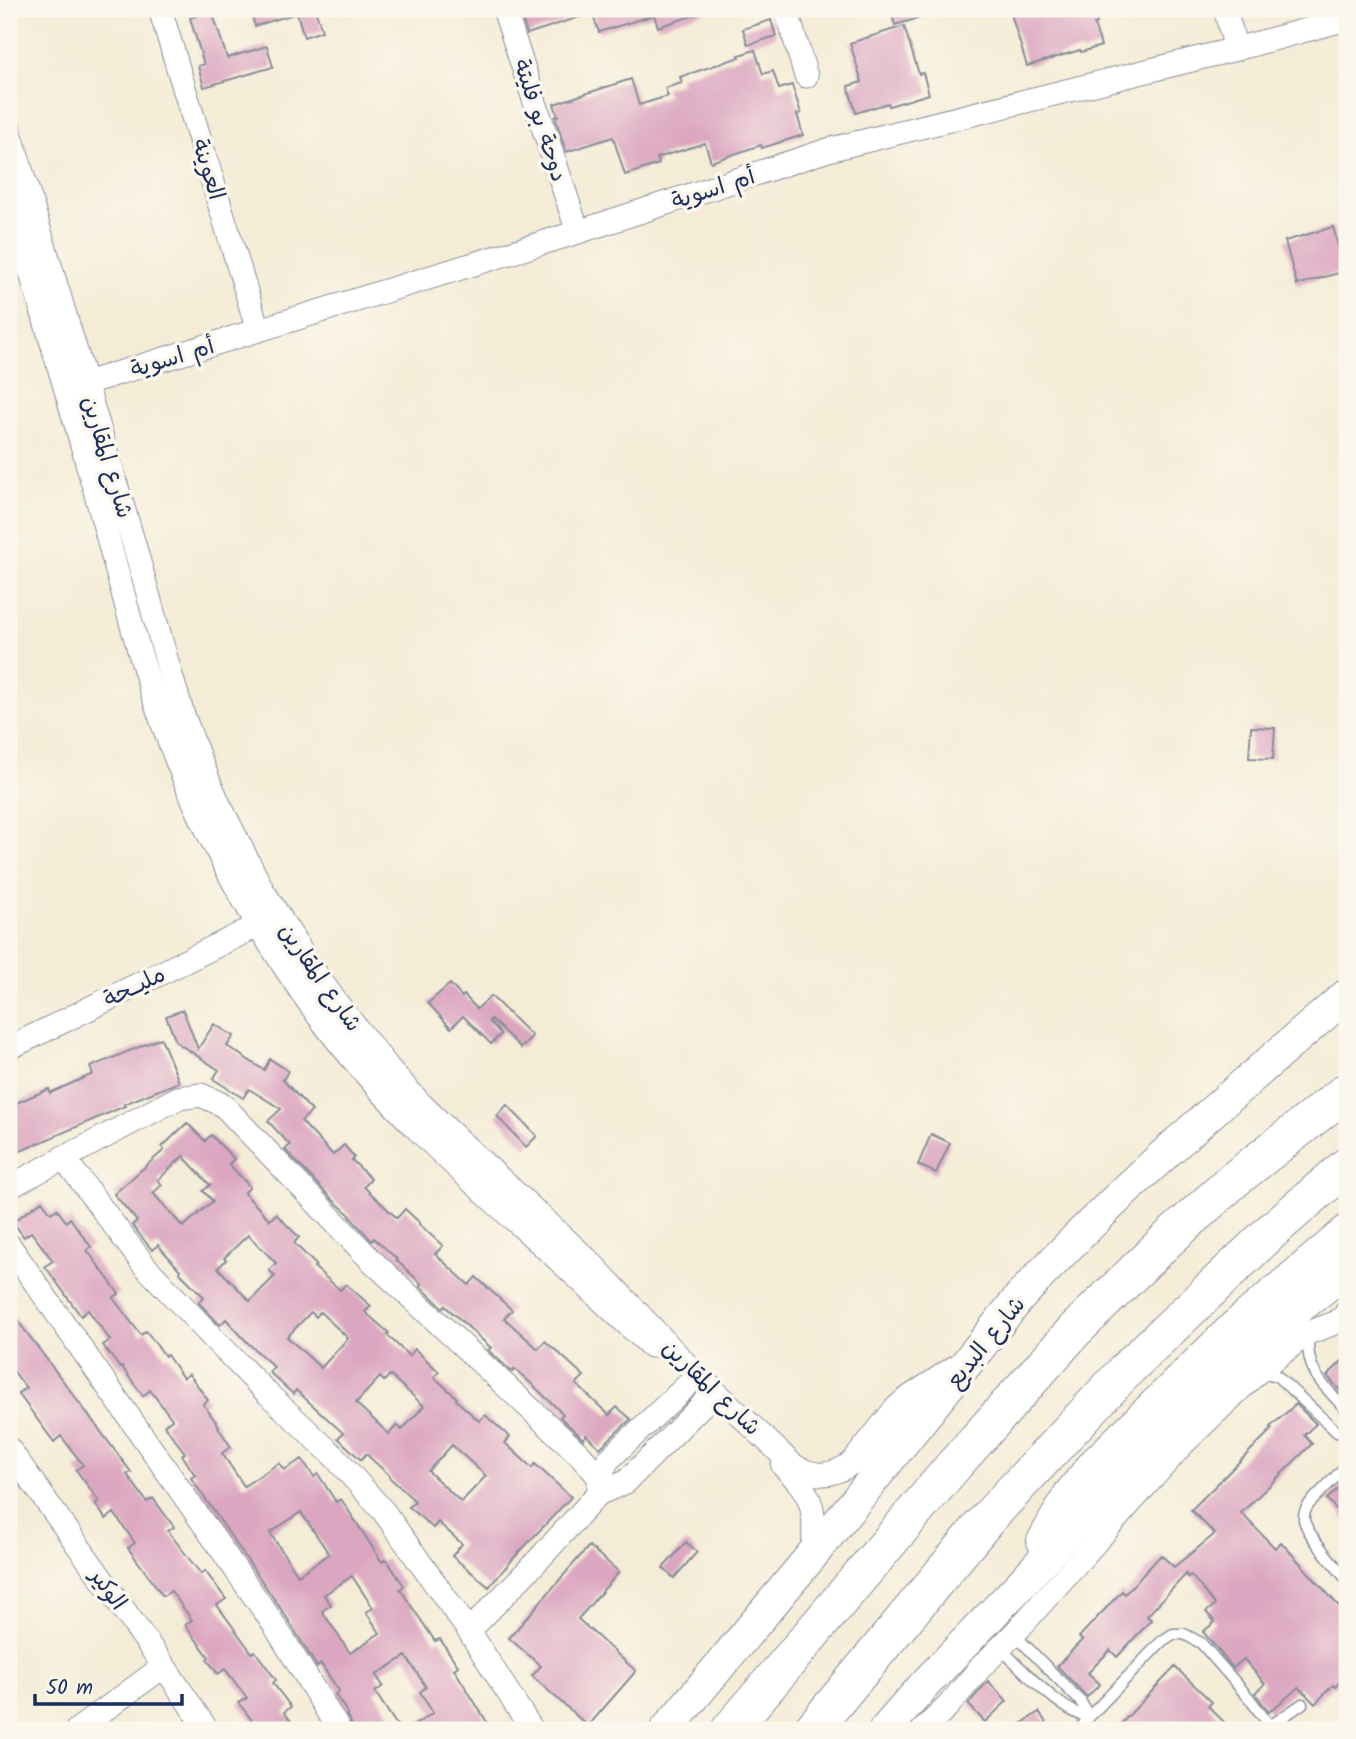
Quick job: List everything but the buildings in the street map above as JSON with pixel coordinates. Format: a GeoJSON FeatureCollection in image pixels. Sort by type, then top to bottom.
{"type":"FeatureCollection","features":[{"type":"Feature","properties":{"kind":"highway"},"geometry":{"type":"LineString","coordinates":[[730,1730],[956,1463],[1075,1330],[1166,1241],[1235,1179],[1347,1091]]}},
{"type":"Feature","properties":{"kind":"highway"},"geometry":{"type":"LineString","coordinates":[[812,1730],[989,1517],[1130,1366],[1258,1243],[1347,1166]]}},
{"type":"Feature","properties":{"kind":"main road","name":"شارع البديع"},"geometry":{"type":"LineString","coordinates":[[666,1730],[813,1554],[1019,1298],[1055,1258],[1181,1138],[1347,995]]}},
{"type":"Feature","properties":{"kind":"main road"},"geometry":{"type":"LineString","coordinates":[[1020,1585],[1051,1524],[1069,1495],[1094,1464],[1234,1326],[1347,1231]]}},
{"type":"Feature","properties":{"kind":"main road"},"geometry":{"type":"LineString","coordinates":[[885,1730],[1178,1411],[1217,1375],[1347,1270]]}},
{"type":"Feature","properties":{"kind":"street","name":"العوينة"},"geometry":{"type":"LineString","coordinates":[[160,9],[258,330]]}},
{"type":"Feature","properties":{"kind":"street","name":"دوحة بو فليتة"},"geometry":{"type":"LineString","coordinates":[[504,9],[578,232]]}},
{"type":"Feature","properties":{"kind":"street"},"geometry":{"type":"LineString","coordinates":[[786,9],[806,76]]}},
{"type":"Feature","properties":{"kind":"street"},"geometry":{"type":"LineString","coordinates":[[1225,9],[1236,49]]}},
{"type":"Feature","properties":{"kind":"street","name":"أم اسوية"},"geometry":{"type":"LineString","coordinates":[[75,387],[578,232],[828,150],[1347,19]]}},
{"type":"Feature","properties":{"kind":"street","name":"شارع المقارين"},"geometry":{"type":"LineString","coordinates":[[10,138],[75,387]]}},
{"type":"Feature","properties":{"kind":"street","name":"شارع المقارين"},"geometry":{"type":"LineString","coordinates":[[9,200],[143,574],[187,726],[229,825],[262,889],[268,920],[397,1078],[450,1132],[591,1263],[685,1363],[694,1379],[804,1488],[815,1520],[813,1554]]}},
{"type":"Feature","properties":{"kind":"street","name":"مليــحة"},"geometry":{"type":"LineString","coordinates":[[9,1048],[268,920]]}},
{"type":"Feature","properties":{"kind":"street"},"geometry":{"type":"LineString","coordinates":[[9,1187],[178,1098],[201,1095],[223,1105],[371,1260],[581,1456],[599,1485]]}},
{"type":"Feature","properties":{"kind":"street"},"geometry":{"type":"LineString","coordinates":[[63,1157],[144,1265],[267,1393],[334,1456],[384,1512],[469,1631],[532,1730]]}},
{"type":"Feature","properties":{"kind":"street"},"geometry":{"type":"LineString","coordinates":[[9,1245],[275,1626],[339,1730]]}},
{"type":"Feature","properties":{"kind":"street"},"geometry":{"type":"LineString","coordinates":[[923,1730],[948,1706],[1182,1445],[1259,1371],[1308,1333],[1335,1323],[1345,1316],[1347,1311]]}},
{"type":"Feature","properties":{"kind":"street","name":"شارع المقارين"},"geometry":{"type":"LineString","coordinates":[[712,1396],[802,1471],[833,1474],[852,1463],[905,1400],[975,1354]]}},
{"type":"Feature","properties":{"kind":"street"},"geometry":{"type":"LineString","coordinates":[[469,1631],[540,1558],[599,1485],[608,1460],[694,1379]]}},
{"type":"Feature","properties":{"kind":"street"},"geometry":{"type":"LineString","coordinates":[[599,1485],[626,1482],[712,1396]]}},
{"type":"Feature","properties":{"kind":"street","name":"الوكير"},"geometry":{"type":"LineString","coordinates":[[9,1448],[207,1730]]}},
{"type":"Feature","properties":{"kind":"street"},"geometry":{"type":"LineString","coordinates":[[77,1730],[164,1666]]}},
{"type":"Feature","properties":{"kind":"lane"},"geometry":{"type":"LineString","coordinates":[[1308,1333],[1310,1365],[1322,1384],[1347,1410]]}},
{"type":"Feature","properties":{"kind":"lane"},"geometry":{"type":"LineString","coordinates":[[1259,1371],[1277,1376],[1336,1432],[1347,1435]]}},
{"type":"Feature","properties":{"kind":"lane"},"geometry":{"type":"LineString","coordinates":[[1347,1465],[1310,1503],[1303,1517],[1309,1532],[1347,1580]]}},
{"type":"Feature","properties":{"kind":"lane"},"geometry":{"type":"LineString","coordinates":[[1082,1730],[1089,1717],[1173,1634],[1184,1634],[1201,1643],[1249,1698],[1268,1728],[1302,1704]]}},
{"type":"Feature","properties":{"kind":"lane"},"geometry":{"type":"LineString","coordinates":[[1007,1641],[1059,1702],[1080,1716],[1089,1717]]}},
{"type":"Feature","properties":{"kind":"lane"},"geometry":{"type":"LineString","coordinates":[[1007,1641],[1081,1702],[1089,1717]]}}]}
